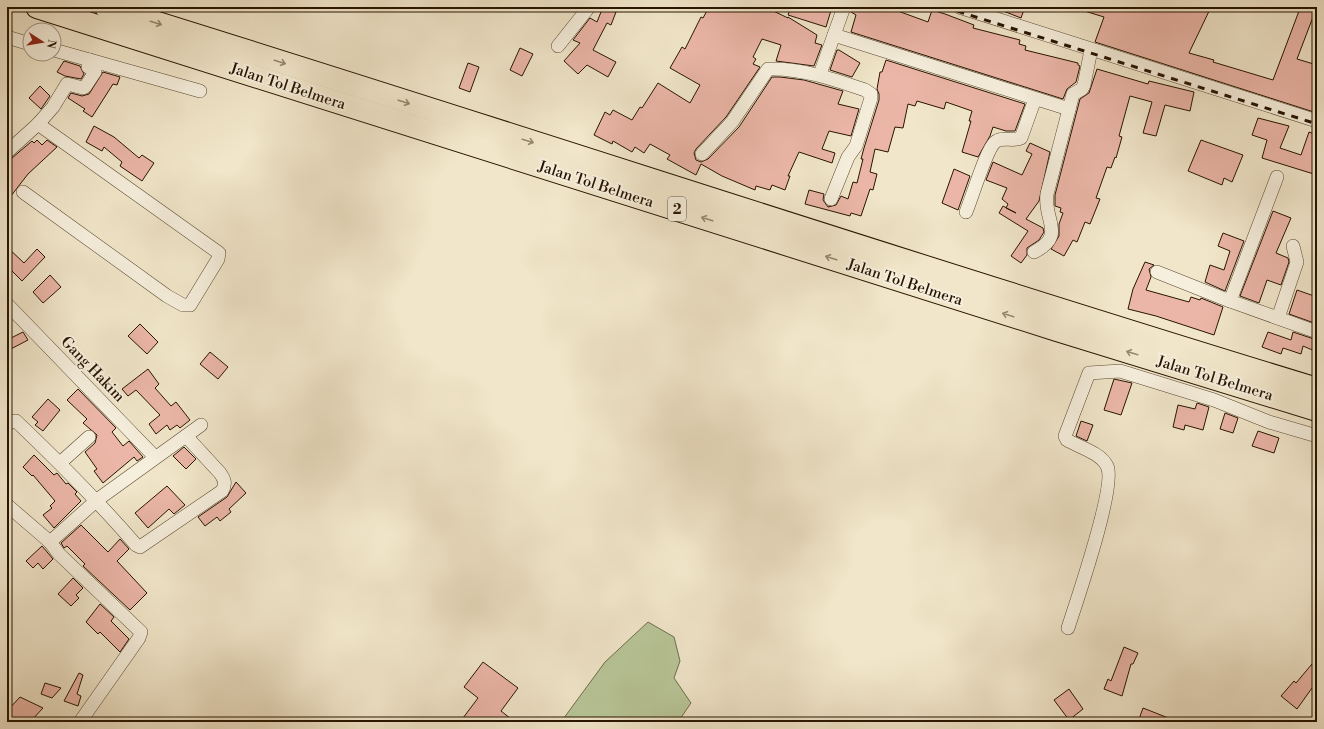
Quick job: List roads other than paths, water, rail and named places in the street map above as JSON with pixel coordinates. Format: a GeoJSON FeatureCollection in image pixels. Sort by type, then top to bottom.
{"type":"FeatureCollection","features":[{"type":"Feature","properties":{"kind":"highway","name":"Jalan Tol Belmera"},"geometry":{"type":"LineString","coordinates":[[37,7],[1057,330],[1317,410]]}},
{"type":"Feature","properties":{"kind":"highway","name":"Jalan Tol Belmera"},"geometry":{"type":"LineString","coordinates":[[106,7],[744,208],[1068,313],[1317,389]]}},
{"type":"Feature","properties":{"kind":"street"},"geometry":{"type":"LineString","coordinates":[[558,46],[589,7]]}},
{"type":"Feature","properties":{"kind":"street"},"geometry":{"type":"LineString","coordinates":[[820,74],[844,7]]}},
{"type":"Feature","properties":{"kind":"street"},"geometry":{"type":"LineString","coordinates":[[960,7],[1317,121]]}},
{"type":"Feature","properties":{"kind":"street"},"geometry":{"type":"LineString","coordinates":[[834,34],[1069,110]]}},
{"type":"Feature","properties":{"kind":"street"},"geometry":{"type":"LineString","coordinates":[[7,37],[22,42]]}},
{"type":"Feature","properties":{"kind":"street"},"geometry":{"type":"LineString","coordinates":[[1034,252],[1045,247],[1051,238],[1053,227],[1046,203],[1073,94],[1082,89],[1084,85],[1091,50]]}},
{"type":"Feature","properties":{"kind":"street"},"geometry":{"type":"LineString","coordinates":[[62,52],[200,91]]}},
{"type":"Feature","properties":{"kind":"street"},"geometry":{"type":"LineString","coordinates":[[7,152],[38,124],[53,107],[67,84],[83,88],[85,86],[95,72],[95,70],[88,67],[90,60]]}},
{"type":"Feature","properties":{"kind":"street"},"geometry":{"type":"LineString","coordinates":[[702,154],[732,122],[768,69],[781,69],[820,74],[865,90],[871,94],[856,146],[848,157],[831,199]]}},
{"type":"Feature","properties":{"kind":"street"},"geometry":{"type":"LineString","coordinates":[[966,212],[988,154],[995,142],[1003,139],[1015,141],[1021,138],[1035,98]]}},
{"type":"Feature","properties":{"kind":"street"},"geometry":{"type":"LineString","coordinates":[[23,192],[183,306],[190,305],[218,259],[219,253],[38,124]]}},
{"type":"Feature","properties":{"kind":"street"},"geometry":{"type":"LineString","coordinates":[[1230,301],[1277,177]]}},
{"type":"Feature","properties":{"kind":"street"},"geometry":{"type":"LineString","coordinates":[[1278,318],[1296,262],[1293,246]]}},
{"type":"Feature","properties":{"kind":"street"},"geometry":{"type":"LineString","coordinates":[[1157,272],[1230,301],[1317,332]]}},
{"type":"Feature","properties":{"kind":"street","name":"Gang Hakim"},"geometry":{"type":"LineString","coordinates":[[7,304],[155,457]]}},
{"type":"Feature","properties":{"kind":"street"},"geometry":{"type":"LineString","coordinates":[[1068,628],[1102,513],[1109,480],[1108,466],[1100,457],[1066,440],[1065,436],[1082,395],[1089,373],[1120,371],[1214,400],[1269,422],[1317,436]]}},
{"type":"Feature","properties":{"kind":"street"},"geometry":{"type":"LineString","coordinates":[[7,425],[10,422],[16,421],[97,500],[136,545],[140,547],[222,491],[225,486],[224,479],[186,436]]}},
{"type":"Feature","properties":{"kind":"street"},"geometry":{"type":"LineString","coordinates":[[50,542],[97,500],[201,425]]}},
{"type":"Feature","properties":{"kind":"street"},"geometry":{"type":"LineString","coordinates":[[60,463],[89,437]]}},
{"type":"Feature","properties":{"kind":"street"},"geometry":{"type":"LineString","coordinates":[[7,505],[50,542],[59,554],[141,632],[139,638],[80,722]]}},
{"type":"Feature","properties":{"kind":"railway"},"geometry":{"type":"LineString","coordinates":[[944,7],[1317,124]]}}]}
